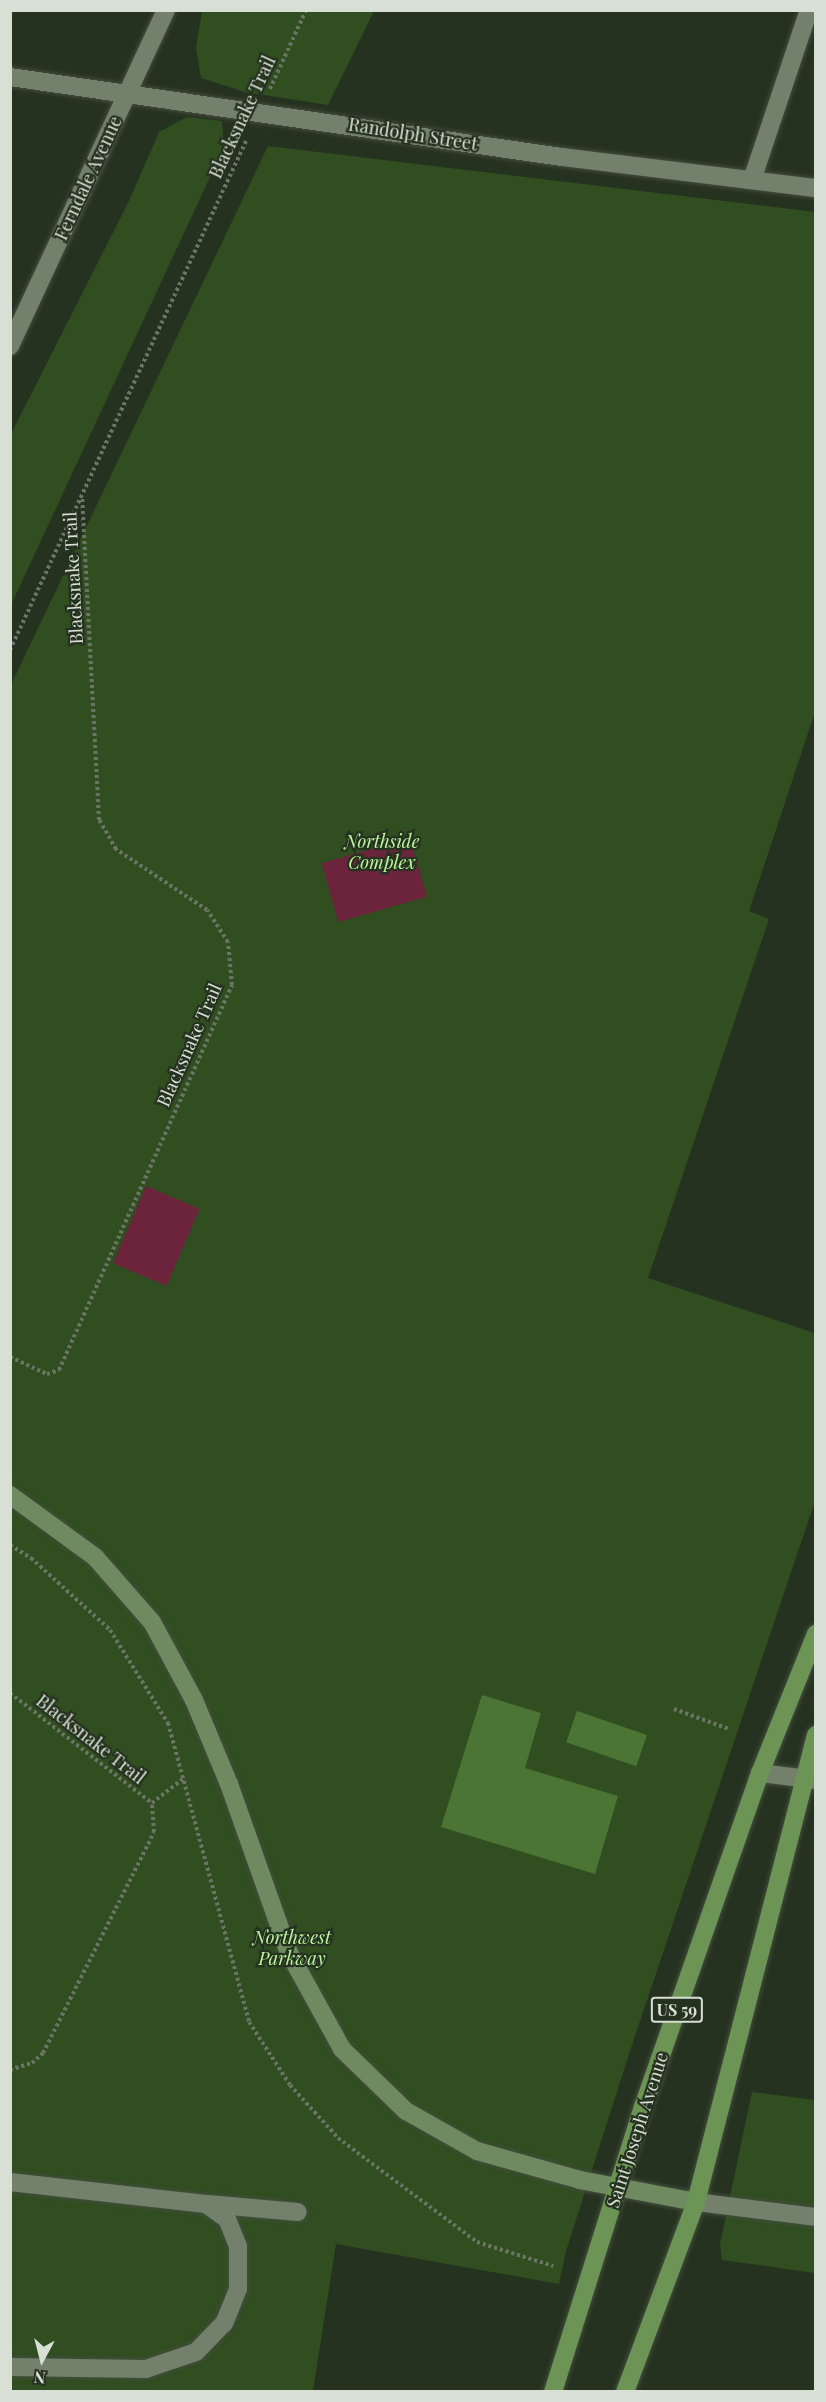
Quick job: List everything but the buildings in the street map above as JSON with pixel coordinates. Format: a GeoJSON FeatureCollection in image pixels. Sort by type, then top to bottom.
{"type":"FeatureCollection","features":[{"type":"Feature","properties":{"kind":"main road","name":"Saint Joseph Avenue"},"geometry":{"type":"LineString","coordinates":[[553,2391],[643,2107],[760,1773],[816,1634]]}},
{"type":"Feature","properties":{"kind":"main road"},"geometry":{"type":"LineString","coordinates":[[625,2391],[696,2202],[810,1779],[816,1736]]}},
{"type":"Feature","properties":{"kind":"street","name":"Ferndale Avenue"},"geometry":{"type":"LineString","coordinates":[[10,346],[166,10]]}},
{"type":"Feature","properties":{"kind":"street"},"geometry":{"type":"LineString","coordinates":[[752,180],[809,10]]}},
{"type":"Feature","properties":{"kind":"street","name":"Randolph Street"},"geometry":{"type":"LineString","coordinates":[[10,77],[129,91],[562,157],[816,188]]}},
{"type":"Feature","properties":{"kind":"street"},"geometry":{"type":"LineString","coordinates":[[10,1495],[95,1557],[152,1623],[194,1700],[229,1784],[288,1951],[342,2049],[406,2111],[477,2151],[619,2187],[696,2202],[816,2217]]}},
{"type":"Feature","properties":{"kind":"street"},"geometry":{"type":"LineString","coordinates":[[760,1773],[810,1779]]}},
{"type":"Feature","properties":{"kind":"street"},"geometry":{"type":"LineString","coordinates":[[10,2182],[298,2212]]}},
{"type":"Feature","properties":{"kind":"street"},"geometry":{"type":"LineString","coordinates":[[10,2367],[146,2369],[196,2352],[224,2323],[238,2289],[238,2246],[227,2219],[206,2204]]}},
{"type":"Feature","properties":{"kind":"path","name":"Blacksnake Trail"},"geometry":{"type":"LineString","coordinates":[[10,650],[306,10]]}},
{"type":"Feature","properties":{"kind":"path","name":"Blacksnake Trail"},"geometry":{"type":"LineString","coordinates":[[10,1357],[47,1374],[59,1370],[232,985],[228,942],[207,910],[116,849],[99,820],[82,498]]}},
{"type":"Feature","properties":{"kind":"path","name":"Blacksnake Trail"},"geometry":{"type":"LineString","coordinates":[[10,1693],[152,1803],[183,1779]]}},
{"type":"Feature","properties":{"kind":"path"},"geometry":{"type":"LineString","coordinates":[[674,1709],[729,1729]]}},
{"type":"Feature","properties":{"kind":"path"},"geometry":{"type":"LineString","coordinates":[[10,2070],[32,2063],[42,2053],[154,1832],[152,1803]]}},
{"type":"Feature","properties":{"kind":"green space"},"geometry":{"type":"Polygon","coordinates":[[[202,11],[374,11],[328,105],[245,92],[201,78],[196,48],[202,11]]]}},
{"type":"Feature","properties":{"kind":"green space"},"geometry":{"type":"Polygon","coordinates":[[[187,117],[222,121],[224,147],[11,605],[11,434],[129,201],[159,132],[187,117]]]}},
{"type":"Feature","properties":{"kind":"green space","name":"Northside Complex"},"geometry":{"type":"Polygon","coordinates":[[[268,146],[815,212],[815,712],[749,911],[769,919],[648,1278],[815,1333],[815,1501],[631,2048],[566,2251],[559,2284],[336,2244],[313,2391],[11,2391],[10,687],[268,146]]]}},
{"type":"Feature","properties":{"kind":"green space"},"geometry":{"type":"Polygon","coordinates":[[[752,2092],[815,2100],[815,2273],[722,2260],[720,2244],[752,2092]]]}},
{"type":"Feature","properties":{"kind":"shaded area"},"geometry":{"type":"Polygon","coordinates":[[[482,1695],[541,1713],[525,1768],[618,1796],[595,1874],[441,1827],[482,1695]]]}},
{"type":"Feature","properties":{"kind":"shaded area"},"geometry":{"type":"Polygon","coordinates":[[[577,1711],[647,1735],[636,1766],[566,1742],[577,1711]]]}},
{"type":"Feature","properties":{"kind":"park label","name":"Northwest Parkway"},"geometry":{"type":"Point","coordinates":[292,1948]}}]}
